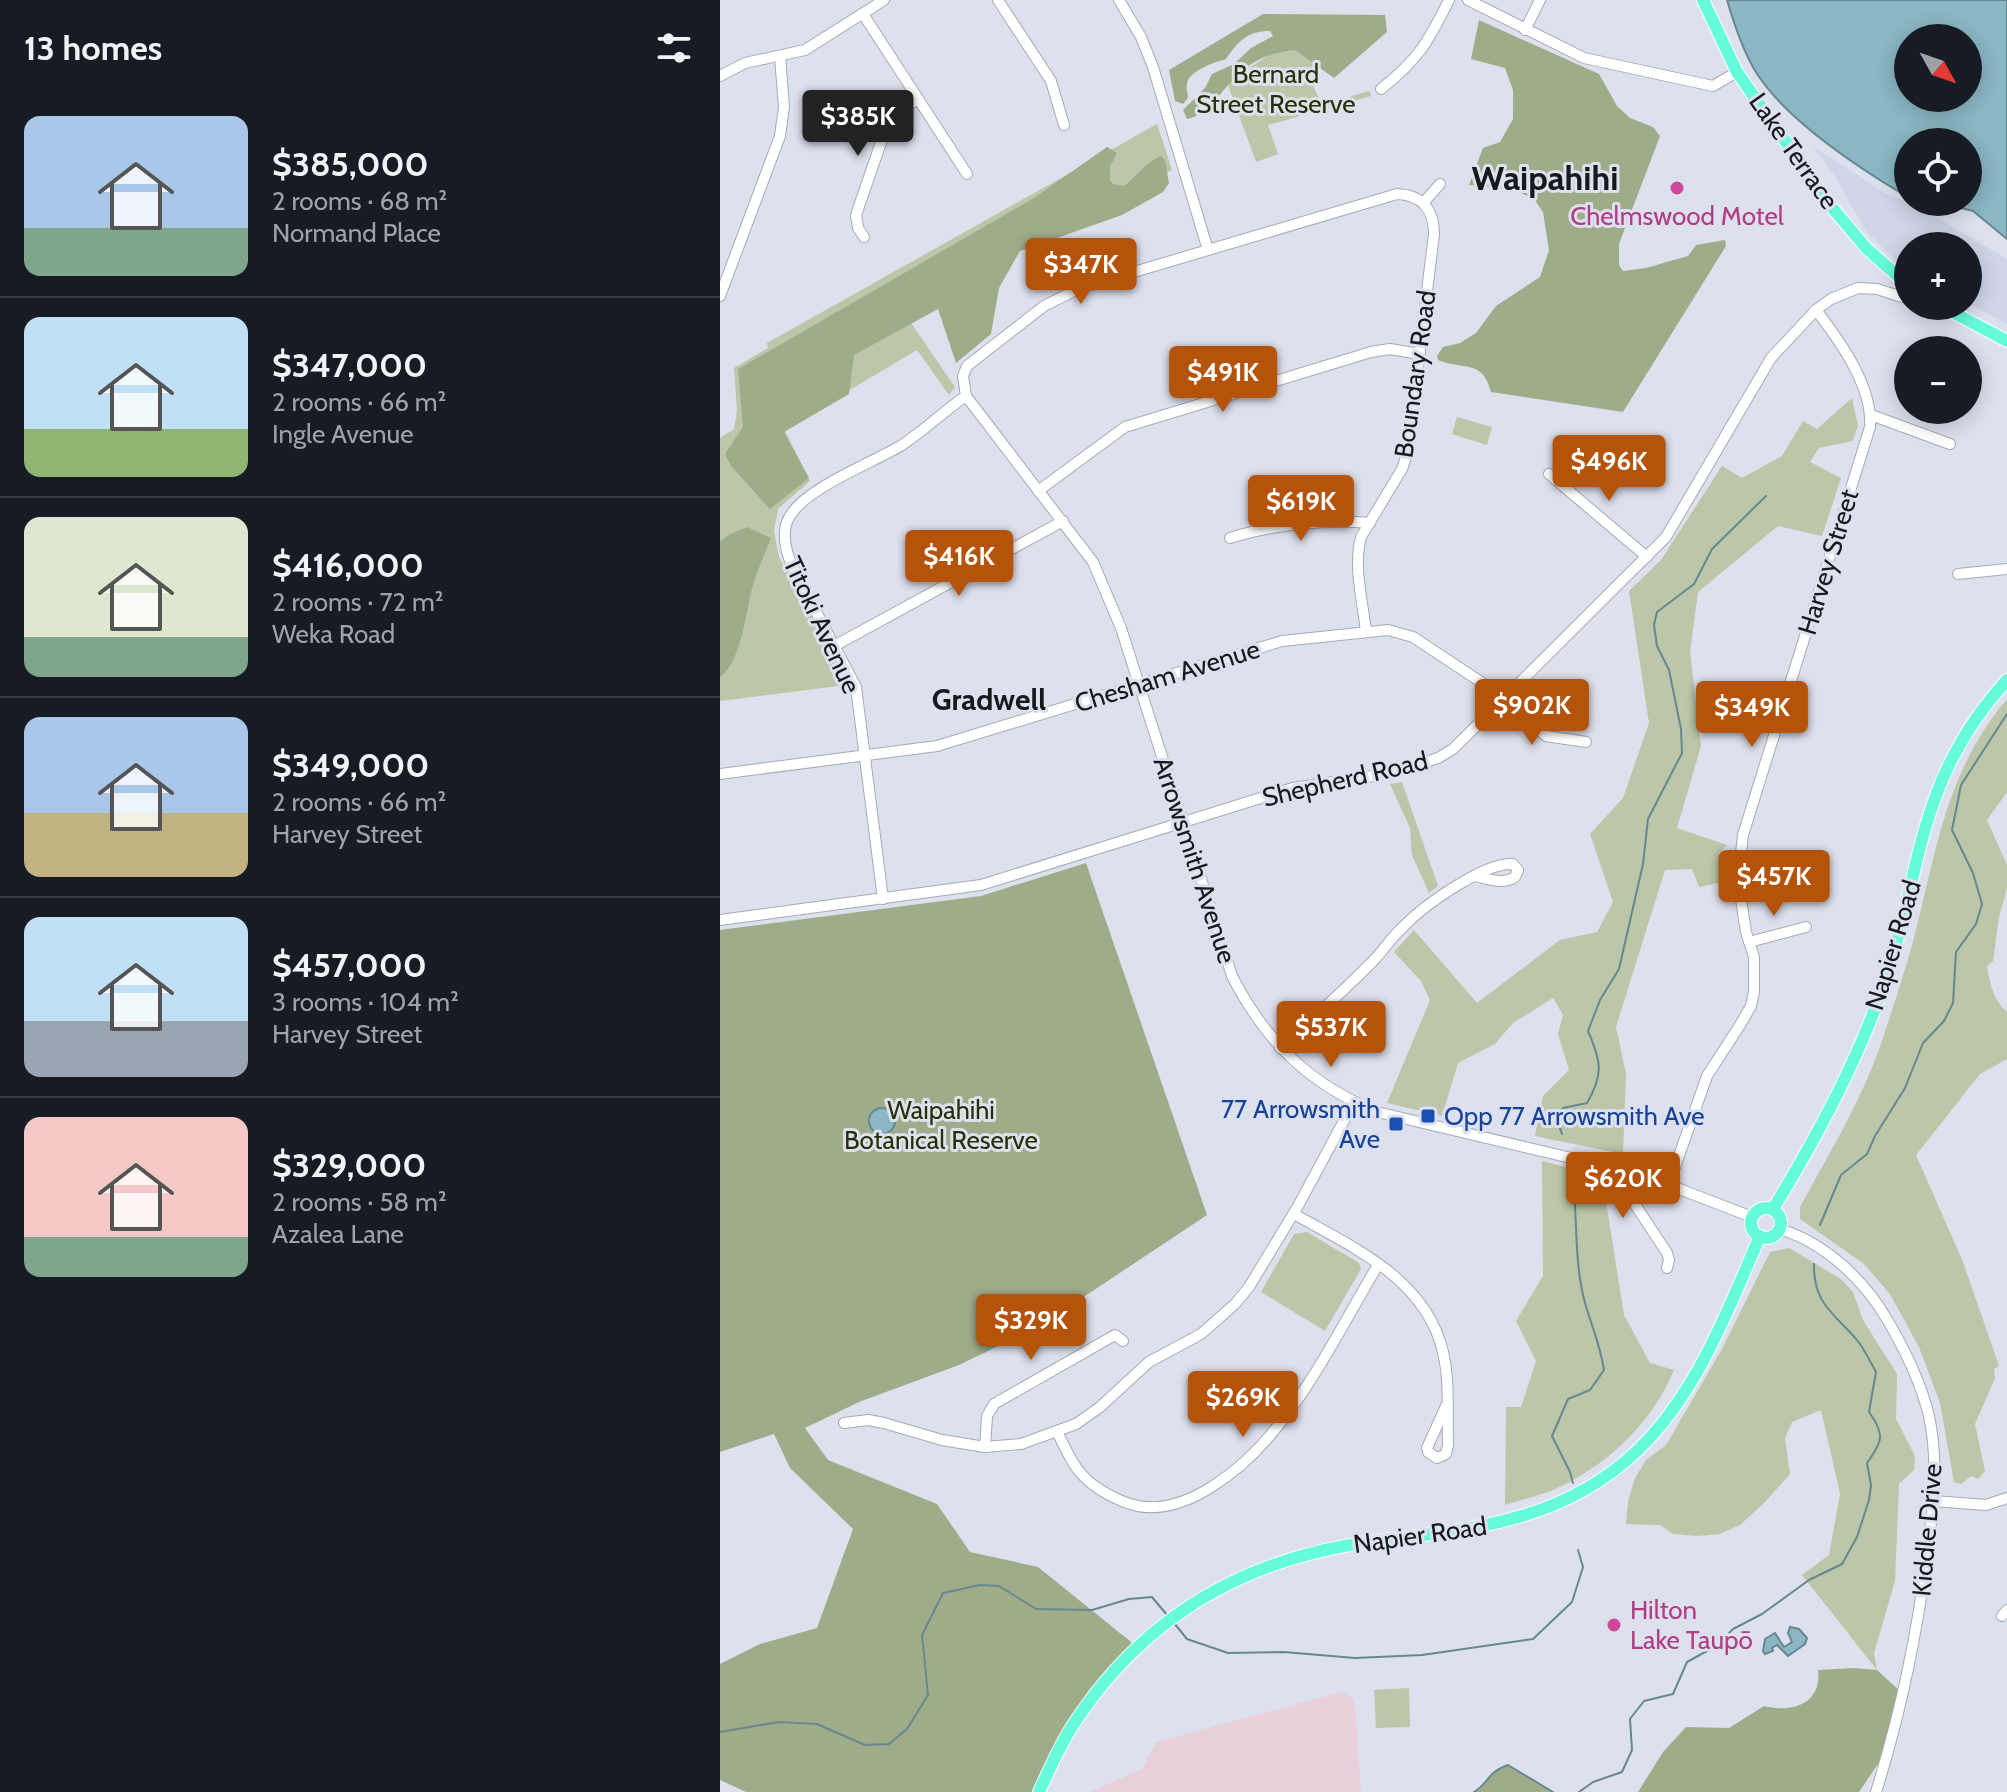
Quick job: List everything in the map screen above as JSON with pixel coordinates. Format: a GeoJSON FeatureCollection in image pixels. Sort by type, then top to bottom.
{"type":"FeatureCollection","features":[{"type":"Feature","properties":{"kind":"main road","name":"Lake Terrace"},"geometry":{"type":"LineString","coordinates":[[1703,0],[1737,72],[1845,225],[1894,273]]}},
{"type":"Feature","properties":{"kind":"main road"},"geometry":{"type":"LineString","coordinates":[[1967,320],[2007,341]]}},
{"type":"Feature","properties":{"kind":"main road","name":"Napier Road"},"geometry":{"type":"LineString","coordinates":[[1773,1209],[1795,1174],[1864,1039],[1888,973],[1924,836],[1948,767],[1977,718],[2007,680]]}},
{"type":"Feature","properties":{"kind":"main road"},"geometry":{"type":"LineString","coordinates":[[1759,1209],[1773,1209],[1780,1218],[1779,1229],[1771,1237],[1760,1236],[1751,1226],[1752,1217],[1759,1209]]}},
{"type":"Feature","properties":{"kind":"main road","name":"Napier Road"},"geometry":{"type":"LineString","coordinates":[[1039,1792],[1066,1737],[1108,1677],[1162,1625],[1216,1589],[1264,1567],[1312,1552],[1482,1527],[1525,1517],[1563,1502],[1607,1476],[1639,1449],[1682,1397],[1706,1353],[1760,1236]]}},
{"type":"Feature","properties":{"kind":"street"},"geometry":{"type":"LineString","coordinates":[[720,76],[745,63],[805,50],[884,0]]}},
{"type":"Feature","properties":{"kind":"street"},"geometry":{"type":"LineString","coordinates":[[998,0],[1051,81],[1064,125]]}},
{"type":"Feature","properties":{"kind":"street"},"geometry":{"type":"LineString","coordinates":[[1119,0],[1141,37],[1153,67],[1208,250]]}},
{"type":"Feature","properties":{"kind":"street"},"geometry":{"type":"LineString","coordinates":[[1381,89],[1407,69],[1424,50],[1449,0]]}},
{"type":"Feature","properties":{"kind":"street"},"geometry":{"type":"LineString","coordinates":[[1468,0],[1567,51],[1603,64],[1713,86],[1737,72]]}},
{"type":"Feature","properties":{"kind":"street"},"geometry":{"type":"LineString","coordinates":[[1525,30],[1540,0]]}},
{"type":"Feature","properties":{"kind":"street"},"geometry":{"type":"LineString","coordinates":[[863,14],[967,174]]}},
{"type":"Feature","properties":{"kind":"street"},"geometry":{"type":"LineString","coordinates":[[720,296],[780,136],[784,107],[780,56]]}},
{"type":"Feature","properties":{"kind":"street"},"geometry":{"type":"LineString","coordinates":[[864,237],[858,228],[856,215],[887,125],[902,109],[918,99]]}},
{"type":"Feature","properties":{"kind":"street"},"geometry":{"type":"LineString","coordinates":[[966,396],[963,376],[967,366],[1044,306],[1080,288],[1397,194],[1424,202],[1440,184]]}},
{"type":"Feature","properties":{"kind":"street","name":"Boundary Road"},"geometry":{"type":"LineString","coordinates":[[1366,632],[1358,559],[1361,537],[1406,461],[1434,234],[1434,221],[1424,202]]}},
{"type":"Feature","properties":{"kind":"street","name":"Shepherd Road"},"geometry":{"type":"LineString","coordinates":[[720,920],[981,885],[1293,788],[1370,778],[1425,763],[1453,749],[1647,557],[1673,526],[1771,358],[1816,310],[1831,299],[1858,288],[1894,294]]}},
{"type":"Feature","properties":{"kind":"street"},"geometry":{"type":"LineString","coordinates":[[1816,310],[1850,359],[1871,415],[1950,444]]}},
{"type":"Feature","properties":{"kind":"street"},"geometry":{"type":"LineString","coordinates":[[1038,491],[1108,437],[1145,420],[1371,352],[1390,349],[1420,354]]}},
{"type":"Feature","properties":{"kind":"street","name":"Arrowsmith Avenue"},"geometry":{"type":"LineString","coordinates":[[966,396],[1063,521],[1093,562],[1102,580],[1140,685],[1232,976],[1256,1017],[1280,1048],[1315,1080],[1354,1102],[1400,1118],[1643,1175],[1752,1217]]}},
{"type":"Feature","properties":{"kind":"street","name":"Titoki Avenue"},"geometry":{"type":"LineString","coordinates":[[883,899],[856,687],[786,552],[786,525],[791,514],[810,496],[903,444],[966,396]]}},
{"type":"Feature","properties":{"kind":"street","name":"Harvey Street"},"geometry":{"type":"LineString","coordinates":[[1669,1184],[1707,1076],[1751,1006],[1756,976],[1738,880],[1743,835],[1870,427],[1871,415]]}},
{"type":"Feature","properties":{"kind":"street"},"geometry":{"type":"LineString","coordinates":[[1549,474],[1647,557]]}},
{"type":"Feature","properties":{"kind":"street"},"geometry":{"type":"LineString","coordinates":[[836,645],[1063,521]]}},
{"type":"Feature","properties":{"kind":"street"},"geometry":{"type":"LineString","coordinates":[[1230,538],[1253,530],[1349,521],[1370,523]]}},
{"type":"Feature","properties":{"kind":"street"},"geometry":{"type":"LineString","coordinates":[[1958,574],[2007,569]]}},
{"type":"Feature","properties":{"kind":"street","name":"Chesham Avenue"},"geometry":{"type":"LineString","coordinates":[[720,774],[947,743],[1282,641],[1388,630],[1413,637],[1505,698],[1546,736],[1586,742]]}},
{"type":"Feature","properties":{"kind":"street"},"geometry":{"type":"LineString","coordinates":[[1280,1048],[1375,959],[1404,925],[1475,876]]}},
{"type":"Feature","properties":{"kind":"street"},"geometry":{"type":"LineString","coordinates":[[1749,942],[1806,927]]}},
{"type":"Feature","properties":{"kind":"street"},"geometry":{"type":"LineString","coordinates":[[844,1423],[868,1420],[942,1440],[985,1447],[1021,1444],[1076,1424],[1100,1407],[1149,1362],[1201,1334],[1221,1319],[1249,1287],[1294,1214],[1354,1102]]}},
{"type":"Feature","properties":{"kind":"street"},"geometry":{"type":"LineString","coordinates":[[1643,1175],[1636,1206],[1667,1253],[1667,1268]]}},
{"type":"Feature","properties":{"kind":"street"},"geometry":{"type":"LineString","coordinates":[[1294,1214],[1378,1265],[1413,1291],[1436,1327],[1444,1355],[1446,1406]]}},
{"type":"Feature","properties":{"kind":"street","name":"Kiddle Drive"},"geometry":{"type":"LineString","coordinates":[[1779,1229],[1834,1258],[1864,1287],[1885,1316],[1912,1368],[1928,1415],[1935,1461],[1934,1501],[1917,1619],[1892,1741],[1876,1792]]}},
{"type":"Feature","properties":{"kind":"street"},"geometry":{"type":"LineString","coordinates":[[1057,1432],[1068,1456],[1085,1478],[1117,1499],[1143,1509],[1157,1509],[1175,1506],[1195,1497],[1251,1456],[1283,1420],[1378,1265]]}},
{"type":"Feature","properties":{"kind":"street"},"geometry":{"type":"LineString","coordinates":[[985,1447],[987,1416],[994,1404],[1117,1334]]}},
{"type":"Feature","properties":{"kind":"street"},"geometry":{"type":"LineString","coordinates":[[1934,1501],[1986,1505],[2007,1498]]}},
{"type":"Feature","properties":{"kind":"shaded area"},"geometry":{"type":"Polygon","coordinates":[[[1727,0],[2007,0],[2007,239],[1979,216],[1982,216],[1982,128],[1894,128],[1894,189],[1841,154],[1782,105],[1754,69],[1727,0]]]}},
{"type":"Feature","properties":{"kind":"shaded area"},"geometry":{"type":"Polygon","coordinates":[[[1813,146],[1894,196],[1894,216],[1934,216],[1961,232],[1894,232],[1894,258],[1866,231],[1836,178],[1813,146]]]}},
{"type":"Feature","properties":{"kind":"shaded area"},"geometry":{"type":"Polygon","coordinates":[[[1982,244],[2007,259],[2007,324],[1982,311],[1982,244]]]}},
{"type":"Feature","properties":{"kind":"shaded area"},"geometry":{"type":"Polygon","coordinates":[[[882,1108],[891,1112],[895,1121],[891,1130],[882,1134],[873,1130],[869,1121],[873,1112],[882,1108]]]}},
{"type":"Feature","properties":{"kind":"shaded area"},"geometry":{"type":"Polygon","coordinates":[[[1790,1627],[1799,1629],[1807,1638],[1805,1644],[1788,1656],[1777,1645],[1765,1654],[1765,1639],[1775,1633],[1784,1647],[1792,1642],[1788,1633],[1790,1627]]]}},
{"type":"Feature","properties":{"kind":"shaded area"},"geometry":{"type":"Polygon","coordinates":[[[1342,1692],[1351,1697],[1355,1705],[1361,1792],[1090,1792],[1142,1769],[1156,1742],[1342,1692]]]}},
{"type":"Feature","properties":{"kind":"green space"},"geometry":{"type":"Polygon","coordinates":[[[1263,14],[1385,15],[1387,32],[1334,78],[1295,50],[1260,59],[1237,75],[1206,109],[1187,119],[1183,110],[1205,88],[1212,74],[1234,64],[1251,48],[1273,36],[1270,31],[1250,35],[1239,42],[1226,59],[1197,71],[1189,79],[1188,98],[1183,104],[1175,101],[1169,70],[1263,14]]]}},
{"type":"Feature","properties":{"kind":"green space"},"geometry":{"type":"Polygon","coordinates":[[[1479,20],[1599,74],[1617,106],[1630,118],[1653,127],[1660,136],[1619,244],[1619,265],[1623,271],[1688,256],[1696,245],[1725,240],[1726,246],[1623,412],[1491,392],[1483,374],[1477,370],[1438,360],[1443,347],[1460,343],[1476,333],[1496,306],[1540,277],[1549,250],[1543,212],[1534,199],[1515,190],[1469,185],[1483,148],[1500,142],[1513,119],[1513,90],[1505,68],[1471,59],[1479,20]]]}},
{"type":"Feature","properties":{"kind":"green space","name":"Bernard Street Reserve"},"geometry":{"type":"Polygon","coordinates":[[[1291,41],[1313,43],[1318,69],[1308,74],[1322,105],[1369,91],[1371,96],[1268,125],[1278,154],[1256,162],[1227,82],[1291,41]]]}},
{"type":"Feature","properties":{"kind":"green space"},"geometry":{"type":"Polygon","coordinates":[[[1157,124],[1172,170],[1016,250],[911,323],[955,387],[949,395],[917,350],[784,429],[810,481],[778,509],[774,531],[779,557],[837,662],[846,685],[720,701],[720,438],[734,429],[737,411],[734,368],[768,348],[767,343],[1157,124]]]}},
{"type":"Feature","properties":{"kind":"green space"},"geometry":{"type":"Polygon","coordinates":[[[1107,147],[1117,153],[1110,166],[1110,180],[1113,184],[1124,186],[1161,156],[1165,160],[1169,183],[1163,192],[1122,215],[1020,251],[999,288],[991,334],[956,363],[938,309],[854,355],[849,394],[784,432],[809,478],[770,509],[731,466],[725,454],[743,427],[738,369],[1034,198],[1107,147]]]}},
{"type":"Feature","properties":{"kind":"green space"},"geometry":{"type":"Polygon","coordinates":[[[1852,398],[1858,426],[1853,441],[1819,448],[1810,462],[1841,478],[1822,536],[1778,526],[1698,592],[1690,652],[1701,746],[1677,828],[1727,845],[1719,854],[1722,882],[1699,887],[1692,869],[1665,870],[1616,1027],[1626,1074],[1623,1154],[1535,1136],[1543,1096],[1569,1070],[1558,1034],[1563,1015],[1553,998],[1513,1023],[1495,1044],[1458,1063],[1442,1116],[1387,1103],[1430,1000],[1421,981],[1394,952],[1414,930],[1477,1003],[1560,940],[1597,932],[1613,902],[1590,834],[1623,798],[1649,723],[1629,591],[1661,560],[1722,466],[1742,478],[1782,456],[1803,421],[1817,429],[1852,398]]]}},
{"type":"Feature","properties":{"kind":"green space"},"geometry":{"type":"Polygon","coordinates":[[[1457,417],[1492,427],[1487,445],[1452,434],[1457,417]]]}},
{"type":"Feature","properties":{"kind":"green space"},"geometry":{"type":"Polygon","coordinates":[[[747,527],[771,538],[753,585],[738,648],[720,677],[720,541],[747,527]]]}},
{"type":"Feature","properties":{"kind":"green space"},"geometry":{"type":"Polygon","coordinates":[[[2007,699],[2007,792],[1987,820],[2007,865],[2007,888],[1993,961],[1987,966],[1995,997],[2007,1012],[2007,1059],[1980,1074],[1916,1155],[1963,1262],[1999,1366],[1994,1369],[1995,1378],[1975,1424],[1985,1471],[1978,1479],[1971,1476],[1961,1484],[1954,1482],[1940,1403],[1919,1347],[1890,1294],[1864,1264],[1800,1219],[1800,1207],[1875,1060],[1908,960],[1938,840],[1957,782],[1970,753],[2007,699]]]}},
{"type":"Feature","properties":{"kind":"green space"},"geometry":{"type":"Polygon","coordinates":[[[1402,782],[1438,886],[1429,893],[1412,855],[1410,828],[1390,784],[1402,782]]]}},
{"type":"Feature","properties":{"kind":"green space","name":"Waipahihi Botanical Reserve"},"geometry":{"type":"Polygon","coordinates":[[[1086,863],[1207,1215],[1040,1326],[959,1365],[859,1402],[805,1428],[828,1460],[937,1504],[970,1552],[1038,1567],[1136,1646],[1106,1677],[1038,1792],[746,1792],[720,1780],[720,1664],[760,1644],[817,1628],[853,1529],[790,1468],[774,1434],[720,1452],[720,930],[981,896],[1086,863]]]}},
{"type":"Feature","properties":{"kind":"green space"},"geometry":{"type":"Polygon","coordinates":[[[1542,1161],[1602,1176],[1624,1315],[1650,1363],[1674,1370],[1653,1408],[1609,1456],[1553,1490],[1505,1505],[1506,1407],[1521,1407],[1536,1361],[1516,1321],[1543,1276],[1542,1161]]]}},
{"type":"Feature","properties":{"kind":"green space"},"geometry":{"type":"Polygon","coordinates":[[[1307,1232],[1359,1263],[1361,1269],[1325,1331],[1261,1292],[1294,1234],[1307,1232]]]}},
{"type":"Feature","properties":{"kind":"green space"},"geometry":{"type":"Polygon","coordinates":[[[1789,1248],[1841,1279],[1853,1292],[1863,1320],[1897,1374],[1896,1419],[1915,1456],[1914,1470],[1899,1484],[1895,1581],[1874,1653],[1877,1670],[1802,1575],[1829,1555],[1840,1494],[1821,1410],[1792,1422],[1785,1438],[1790,1474],[1740,1525],[1720,1534],[1698,1536],[1673,1534],[1660,1525],[1626,1524],[1628,1501],[1635,1478],[1646,1460],[1666,1445],[1722,1349],[1770,1252],[1789,1248]]]}},
{"type":"Feature","properties":{"kind":"green space"},"geometry":{"type":"Polygon","coordinates":[[[1818,1670],[1877,1670],[1902,1693],[1886,1752],[1859,1792],[1638,1792],[1663,1752],[1686,1727],[1729,1728],[1764,1706],[1794,1707],[1810,1698],[1815,1691],[1818,1670]]]}},
{"type":"Feature","properties":{"kind":"green space"},"geometry":{"type":"Polygon","coordinates":[[[1409,1688],[1410,1727],[1376,1728],[1374,1690],[1409,1688]]]}},
{"type":"Feature","properties":{"kind":"green space"},"geometry":{"type":"Polygon","coordinates":[[[1508,1765],[1553,1792],[1474,1792],[1492,1774],[1508,1765]]]}},
{"type":"Feature","properties":{"kind":"waterway"},"geometry":{"type":"LineString","coordinates":[[1562,1134],[1556,1117],[1563,1108],[1587,1103],[1596,1084],[1598,1059],[1588,1031],[1600,1000],[1619,969],[1643,864],[1648,819],[1682,753],[1681,729],[1669,670],[1657,646],[1654,625],[1657,612],[1694,584],[1712,549],[1766,496]]}},
{"type":"Feature","properties":{"kind":"waterway"},"geometry":{"type":"LineString","coordinates":[[1820,1225],[1841,1175],[1867,1154],[1905,1088],[1923,1043],[1944,1021],[1953,1003],[1956,952],[1976,924],[1982,904],[1973,873],[1952,830],[1961,785],[2007,714]]}},
{"type":"Feature","properties":{"kind":"waterway"},"geometry":{"type":"LineString","coordinates":[[1573,1483],[1552,1436],[1568,1399],[1590,1390],[1604,1370],[1582,1289],[1574,1189]]}},
{"type":"Feature","properties":{"kind":"waterway"},"geometry":{"type":"LineString","coordinates":[[1579,1792],[1593,1782],[1622,1772],[1632,1750],[1630,1719],[1644,1701],[1673,1694],[1687,1662],[1716,1646],[1733,1629],[1762,1614],[1809,1580],[1842,1564],[1857,1537],[1869,1500],[1871,1485],[1867,1463],[1880,1438],[1878,1426],[1869,1412],[1876,1372],[1860,1344],[1822,1301],[1814,1264]]}},
{"type":"Feature","properties":{"kind":"waterway"},"geometry":{"type":"LineString","coordinates":[[1174,1623],[1187,1639],[1228,1653],[1284,1652],[1355,1658],[1422,1655],[1533,1639],[1572,1602],[1583,1567],[1578,1550]]}},
{"type":"Feature","properties":{"kind":"waterway"},"geometry":{"type":"LineString","coordinates":[[720,1732],[779,1722],[817,1724],[865,1745],[889,1744],[907,1729],[928,1695],[922,1635],[943,1593],[980,1585],[999,1586],[1036,1609],[1092,1610],[1129,1599],[1152,1597],[1167,1615]]}},
{"type":"Feature","properties":{"kind":"waterway"},"geometry":{"type":"LineString","coordinates":[[1474,1792],[1492,1774],[1508,1765],[1553,1792]]}},
{"type":"Feature","properties":{"kind":"place","name":"Chelmswood Motel"},"geometry":{"type":"Point","coordinates":[1677,188]}},
{"type":"Feature","properties":{"kind":"place","name":"Opp 77 Arrowsmith Ave"},"geometry":{"type":"Point","coordinates":[1428,1116]}},
{"type":"Feature","properties":{"kind":"place","name":"77 Arrowsmith Ave"},"geometry":{"type":"Point","coordinates":[1396,1124]}},
{"type":"Feature","properties":{"kind":"place","name":"Hilton Lake Taupō"},"geometry":{"type":"Point","coordinates":[1614,1625]}},
{"type":"Feature","properties":{"kind":"district","name":"Waipahihi"},"geometry":{"type":"Point","coordinates":[1545,178]}},
{"type":"Feature","properties":{"kind":"district","name":"Gradwell"},"geometry":{"type":"Point","coordinates":[989,699]}}]}
